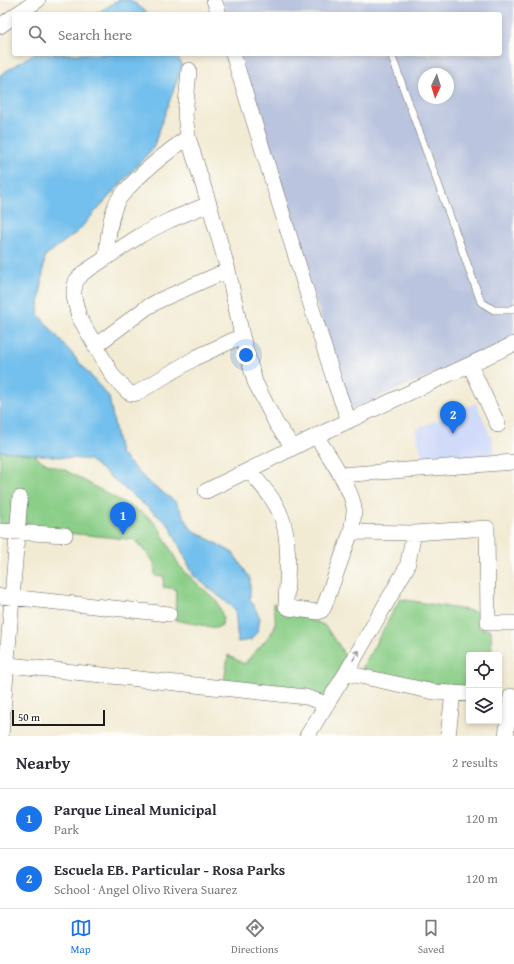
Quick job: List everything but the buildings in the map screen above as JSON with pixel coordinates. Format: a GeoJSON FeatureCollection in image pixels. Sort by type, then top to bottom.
{"type":"FeatureCollection","features":[{"type":"Feature","properties":{"kind":"street"},"geometry":{"type":"LineString","coordinates":[[20,12],[38,0]]}},
{"type":"Feature","properties":{"kind":"street"},"geometry":{"type":"LineString","coordinates":[[214,0],[218,12]]}},
{"type":"Feature","properties":{"kind":"street"},"geometry":{"type":"LineString","coordinates":[[0,26],[12,17]]}},
{"type":"Feature","properties":{"kind":"street"},"geometry":{"type":"LineString","coordinates":[[234,56],[336,386],[349,421]]}},
{"type":"Feature","properties":{"kind":"street"},"geometry":{"type":"LineString","coordinates":[[189,70],[185,115],[188,137],[228,270],[242,336],[255,382],[277,425],[293,447]]}},
{"type":"Feature","properties":{"kind":"street"},"geometry":{"type":"LineString","coordinates":[[106,258],[111,218],[116,202],[146,170],[188,137]]}},
{"type":"Feature","properties":{"kind":"street"},"geometry":{"type":"LineString","coordinates":[[209,204],[170,220],[141,235],[83,273],[76,282],[74,297],[79,317],[113,376],[128,392],[134,394],[196,357],[242,336]]}},
{"type":"Feature","properties":{"kind":"street"},"geometry":{"type":"LineString","coordinates":[[95,346],[146,308],[160,300],[228,270]]}},
{"type":"Feature","properties":{"kind":"street"},"geometry":{"type":"LineString","coordinates":[[206,491],[316,436],[514,344]]}},
{"type":"Feature","properties":{"kind":"street"},"geometry":{"type":"LineString","coordinates":[[470,365],[498,425]]}},
{"type":"Feature","properties":{"kind":"street"},"geometry":{"type":"LineString","coordinates":[[249,470],[274,502],[282,516],[287,541],[286,606],[289,608],[318,612],[321,611],[324,607],[351,532],[354,509],[352,497],[340,474],[316,436]]}},
{"type":"Feature","properties":{"kind":"street"},"geometry":{"type":"LineString","coordinates":[[340,474],[514,462]]}},
{"type":"Feature","properties":{"kind":"street"},"geometry":{"type":"LineString","coordinates":[[1,736],[6,596],[18,532],[20,498]]}},
{"type":"Feature","properties":{"kind":"street"},"geometry":{"type":"LineString","coordinates":[[351,532],[414,533],[487,528],[488,623],[514,623]]}},
{"type":"Feature","properties":{"kind":"street"},"geometry":{"type":"LineString","coordinates":[[0,531],[65,535]]}},
{"type":"Feature","properties":{"kind":"street"},"geometry":{"type":"LineString","coordinates":[[307,736],[407,567],[414,533]]}},
{"type":"Feature","properties":{"kind":"street"},"geometry":{"type":"LineString","coordinates":[[6,596],[169,614]]}},
{"type":"Feature","properties":{"kind":"street"},"geometry":{"type":"LineString","coordinates":[[3,664],[306,697],[327,704]]}},
{"type":"Feature","properties":{"kind":"street"},"geometry":{"type":"LineString","coordinates":[[346,672],[434,692],[466,694]]}},
{"type":"Feature","properties":{"kind":"street"},"geometry":{"type":"LineString","coordinates":[[448,736],[453,693]]}},
{"type":"Feature","properties":{"kind":"street"},"geometry":{"type":"LineString","coordinates":[[506,736],[508,696]]}},
{"type":"Feature","properties":{"kind":"lane"},"geometry":{"type":"LineString","coordinates":[[392,56],[481,302],[494,310],[510,310],[514,308]]}},
{"type":"Feature","properties":{"kind":"shaded area"},"geometry":{"type":"Polygon","coordinates":[[[222,0],[514,0],[514,338],[467,360],[349,410],[240,56],[502,56],[502,12],[225,12],[222,0]]]}},
{"type":"Feature","properties":{"kind":"shaded area"},"geometry":{"type":"Polygon","coordinates":[[[476,403],[492,439],[495,458],[424,462],[415,430],[476,403]]]}},
{"type":"Feature","properties":{"kind":"green space"},"geometry":{"type":"Polygon","coordinates":[[[0,451],[34,451],[36,457],[47,464],[65,470],[144,514],[152,520],[159,528],[179,565],[217,601],[223,617],[222,625],[216,628],[175,620],[176,589],[163,587],[164,576],[155,576],[154,562],[136,540],[29,529],[25,526],[27,498],[12,496],[12,523],[10,526],[0,528],[0,451]]]}},
{"type":"Feature","properties":{"kind":"green space"},"geometry":{"type":"Polygon","coordinates":[[[400,599],[478,612],[478,628],[491,630],[492,652],[466,652],[466,689],[360,672],[400,599]]]}},
{"type":"Feature","properties":{"kind":"green space"},"geometry":{"type":"Polygon","coordinates":[[[273,603],[324,625],[339,645],[347,660],[323,697],[224,682],[228,655],[244,664],[272,632],[275,622],[273,603]]]}},
{"type":"Feature","properties":{"kind":"water"},"geometry":{"type":"Polygon","coordinates":[[[118,0],[131,0],[146,12],[99,12],[118,0]]]}},
{"type":"Feature","properties":{"kind":"water"},"geometry":{"type":"Polygon","coordinates":[[[30,56],[178,56],[182,66],[153,148],[77,232],[45,256],[38,314],[109,397],[120,453],[149,483],[176,502],[191,529],[233,553],[250,578],[250,599],[260,618],[258,630],[251,640],[238,642],[235,609],[194,576],[169,525],[90,460],[0,451],[0,75],[30,56]]]}},
{"type":"Feature","properties":{"kind":"place","name":"Escuela EB. Particular - Rosa Parks"},"geometry":{"type":"Point","coordinates":[453,434]}},
{"type":"Feature","properties":{"kind":"place","name":"Parque Lineal Municipal"},"geometry":{"type":"Point","coordinates":[123,535]}}]}
